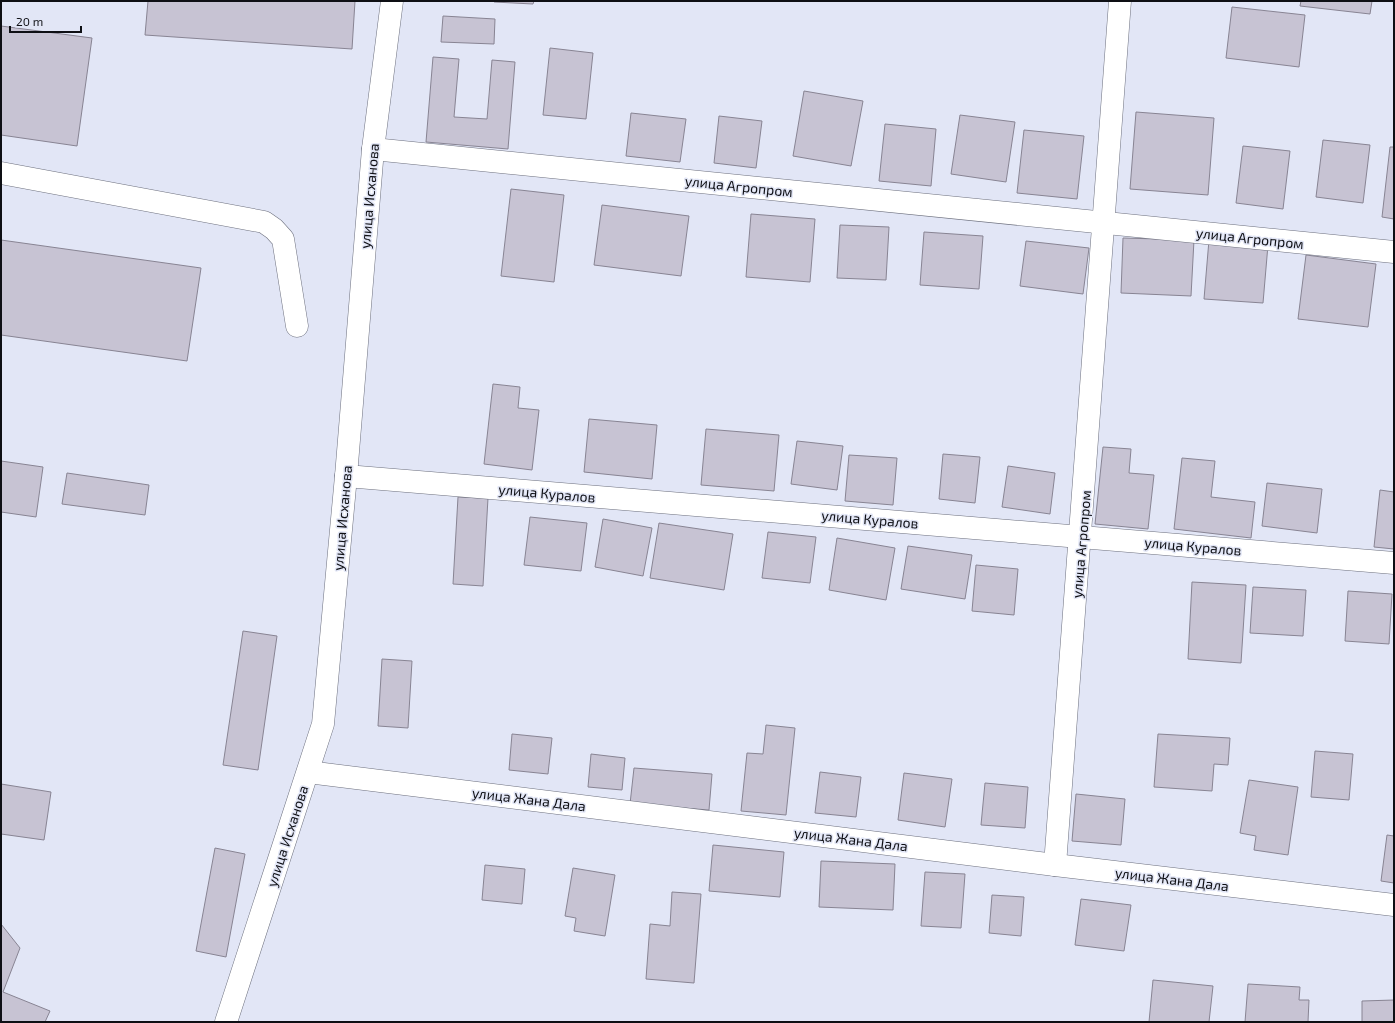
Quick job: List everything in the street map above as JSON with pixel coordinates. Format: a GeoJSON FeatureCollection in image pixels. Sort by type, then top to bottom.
{"type":"FeatureCollection","features":[{"type":"Feature","properties":{"kind":"street","name":"улица Исханова"},"geometry":{"type":"LineString","coordinates":[[226,1022],[323,724],[346,476],[373,149],[392,1]]}},
{"type":"Feature","properties":{"kind":"street","name":"улица Агропром"},"geometry":{"type":"LineString","coordinates":[[1055,864],[1082,537],[1120,1]]}},
{"type":"Feature","properties":{"kind":"street","name":"улица Агропром"},"geometry":{"type":"LineString","coordinates":[[373,149],[1394,252]]}},
{"type":"Feature","properties":{"kind":"street"},"geometry":{"type":"LineString","coordinates":[[1,173],[264,222],[274,229],[283,239],[297,326]]}},
{"type":"Feature","properties":{"kind":"street","name":"улица Куралов"},"geometry":{"type":"LineString","coordinates":[[346,476],[1394,563]]}},
{"type":"Feature","properties":{"kind":"street","name":"улица Жана Дала"},"geometry":{"type":"LineString","coordinates":[[308,772],[1394,905]]}},
{"type":"Feature","properties":{"kind":"building"},"geometry":{"type":"Polygon","coordinates":[[[148,1],[355,1],[352,49],[145,35],[148,1]]]}},
{"type":"Feature","properties":{"kind":"building"},"geometry":{"type":"Polygon","coordinates":[[[494,1],[534,1],[533,4],[494,1]]]}},
{"type":"Feature","properties":{"kind":"building"},"geometry":{"type":"Polygon","coordinates":[[[1301,1],[1372,1],[1370,14],[1300,6],[1301,1]]]}},
{"type":"Feature","properties":{"kind":"building"},"geometry":{"type":"Polygon","coordinates":[[[1232,7],[1305,15],[1299,67],[1226,58],[1232,7]]]}},
{"type":"Feature","properties":{"kind":"building"},"geometry":{"type":"Polygon","coordinates":[[[443,16],[495,19],[494,44],[441,42],[443,16]]]}},
{"type":"Feature","properties":{"kind":"building"},"geometry":{"type":"Polygon","coordinates":[[[1,26],[92,38],[77,146],[1,135],[1,26]]]}},
{"type":"Feature","properties":{"kind":"building"},"geometry":{"type":"Polygon","coordinates":[[[550,48],[593,53],[586,119],[543,115],[550,48]]]}},
{"type":"Feature","properties":{"kind":"building"},"geometry":{"type":"Polygon","coordinates":[[[433,57],[459,59],[454,117],[487,119],[492,60],[515,62],[508,149],[426,142],[433,57]]]}},
{"type":"Feature","properties":{"kind":"building"},"geometry":{"type":"Polygon","coordinates":[[[804,91],[863,101],[851,166],[793,156],[804,91]]]}},
{"type":"Feature","properties":{"kind":"building"},"geometry":{"type":"Polygon","coordinates":[[[1136,112],[1214,118],[1208,195],[1130,189],[1136,112]]]}},
{"type":"Feature","properties":{"kind":"building"},"geometry":{"type":"Polygon","coordinates":[[[631,113],[686,119],[680,162],[626,156],[631,113]]]}},
{"type":"Feature","properties":{"kind":"building"},"geometry":{"type":"Polygon","coordinates":[[[960,115],[1015,122],[1006,182],[951,174],[960,115]]]}},
{"type":"Feature","properties":{"kind":"building"},"geometry":{"type":"Polygon","coordinates":[[[719,116],[762,121],[756,168],[714,163],[719,116]]]}},
{"type":"Feature","properties":{"kind":"building"},"geometry":{"type":"Polygon","coordinates":[[[885,124],[936,129],[931,186],[879,181],[885,124]]]}},
{"type":"Feature","properties":{"kind":"building"},"geometry":{"type":"Polygon","coordinates":[[[1024,130],[1084,136],[1077,199],[1017,193],[1024,130]]]}},
{"type":"Feature","properties":{"kind":"building"},"geometry":{"type":"Polygon","coordinates":[[[1323,140],[1370,145],[1363,203],[1316,197],[1323,140]]]}},
{"type":"Feature","properties":{"kind":"building"},"geometry":{"type":"Polygon","coordinates":[[[1243,146],[1290,151],[1283,209],[1236,203],[1243,146]]]}},
{"type":"Feature","properties":{"kind":"building"},"geometry":{"type":"Polygon","coordinates":[[[1390,147],[1394,147],[1394,219],[1382,217],[1390,147]]]}},
{"type":"Feature","properties":{"kind":"building"},"geometry":{"type":"Polygon","coordinates":[[[511,189],[564,195],[554,282],[501,276],[511,189]]]}},
{"type":"Feature","properties":{"kind":"building"},"geometry":{"type":"Polygon","coordinates":[[[602,205],[689,216],[681,276],[594,265],[602,205]]]}},
{"type":"Feature","properties":{"kind":"building"},"geometry":{"type":"Polygon","coordinates":[[[751,214],[815,219],[810,282],[746,277],[751,214]]]}},
{"type":"Feature","properties":{"kind":"building"},"geometry":{"type":"Polygon","coordinates":[[[840,225],[889,227],[886,280],[837,278],[840,225]]]}},
{"type":"Feature","properties":{"kind":"building"},"geometry":{"type":"Polygon","coordinates":[[[924,232],[983,236],[979,289],[920,285],[924,232]]]}},
{"type":"Feature","properties":{"kind":"building"},"geometry":{"type":"Polygon","coordinates":[[[1123,238],[1194,240],[1191,296],[1121,293],[1123,238]]]}},
{"type":"Feature","properties":{"kind":"building"},"geometry":{"type":"Polygon","coordinates":[[[1,240],[201,268],[187,361],[1,335],[1,240]]]}},
{"type":"Feature","properties":{"kind":"building"},"geometry":{"type":"Polygon","coordinates":[[[1209,240],[1268,245],[1263,303],[1204,299],[1209,240]]]}},
{"type":"Feature","properties":{"kind":"building"},"geometry":{"type":"Polygon","coordinates":[[[1026,241],[1089,248],[1083,294],[1020,286],[1026,241]]]}},
{"type":"Feature","properties":{"kind":"building"},"geometry":{"type":"Polygon","coordinates":[[[1306,255],[1376,264],[1368,327],[1298,319],[1306,255]]]}},
{"type":"Feature","properties":{"kind":"building"},"geometry":{"type":"Polygon","coordinates":[[[493,384],[520,387],[518,408],[539,410],[532,470],[484,464],[493,384]]]}},
{"type":"Feature","properties":{"kind":"building"},"geometry":{"type":"Polygon","coordinates":[[[589,419],[657,425],[652,479],[584,472],[589,419]]]}},
{"type":"Feature","properties":{"kind":"building"},"geometry":{"type":"Polygon","coordinates":[[[706,429],[779,435],[774,491],[701,485],[706,429]]]}},
{"type":"Feature","properties":{"kind":"building"},"geometry":{"type":"Polygon","coordinates":[[[797,441],[843,446],[837,490],[791,484],[797,441]]]}},
{"type":"Feature","properties":{"kind":"building"},"geometry":{"type":"Polygon","coordinates":[[[1103,447],[1131,449],[1129,473],[1154,475],[1148,529],[1095,524],[1103,447]]]}},
{"type":"Feature","properties":{"kind":"building"},"geometry":{"type":"Polygon","coordinates":[[[943,454],[980,457],[975,503],[939,499],[943,454]]]}},
{"type":"Feature","properties":{"kind":"building"},"geometry":{"type":"Polygon","coordinates":[[[849,455],[897,458],[893,505],[845,501],[849,455]]]}},
{"type":"Feature","properties":{"kind":"building"},"geometry":{"type":"Polygon","coordinates":[[[1182,458],[1215,461],[1211,497],[1255,502],[1251,538],[1174,529],[1182,458]]]}},
{"type":"Feature","properties":{"kind":"building"},"geometry":{"type":"Polygon","coordinates":[[[1,461],[43,467],[36,517],[1,512],[1,461]]]}},
{"type":"Feature","properties":{"kind":"building"},"geometry":{"type":"Polygon","coordinates":[[[1008,466],[1055,473],[1050,514],[1002,507],[1008,466]]]}},
{"type":"Feature","properties":{"kind":"building"},"geometry":{"type":"Polygon","coordinates":[[[67,473],[149,485],[145,515],[62,504],[67,473]]]}},
{"type":"Feature","properties":{"kind":"building"},"geometry":{"type":"Polygon","coordinates":[[[1267,483],[1322,489],[1317,533],[1262,526],[1267,483]]]}},
{"type":"Feature","properties":{"kind":"building"},"geometry":{"type":"Polygon","coordinates":[[[1380,490],[1394,492],[1394,549],[1374,547],[1380,490]]]}},
{"type":"Feature","properties":{"kind":"building"},"geometry":{"type":"Polygon","coordinates":[[[458,497],[488,498],[483,586],[453,584],[458,497]]]}},
{"type":"Feature","properties":{"kind":"building"},"geometry":{"type":"Polygon","coordinates":[[[530,517],[587,523],[581,571],[524,565],[530,517]]]}},
{"type":"Feature","properties":{"kind":"building"},"geometry":{"type":"Polygon","coordinates":[[[603,519],[652,528],[643,576],[595,567],[603,519]]]}},
{"type":"Feature","properties":{"kind":"building"},"geometry":{"type":"Polygon","coordinates":[[[659,523],[733,534],[724,590],[650,578],[659,523]]]}},
{"type":"Feature","properties":{"kind":"building"},"geometry":{"type":"Polygon","coordinates":[[[768,532],[816,537],[810,583],[762,578],[768,532]]]}},
{"type":"Feature","properties":{"kind":"building"},"geometry":{"type":"Polygon","coordinates":[[[837,538],[895,548],[886,600],[829,590],[837,538]]]}},
{"type":"Feature","properties":{"kind":"building"},"geometry":{"type":"Polygon","coordinates":[[[908,546],[972,555],[965,599],[901,589],[908,546]]]}},
{"type":"Feature","properties":{"kind":"building"},"geometry":{"type":"Polygon","coordinates":[[[976,565],[1018,569],[1014,615],[972,611],[976,565]]]}},
{"type":"Feature","properties":{"kind":"building"},"geometry":{"type":"Polygon","coordinates":[[[1192,582],[1246,585],[1241,663],[1188,659],[1192,582]]]}},
{"type":"Feature","properties":{"kind":"building"},"geometry":{"type":"Polygon","coordinates":[[[1253,587],[1306,590],[1303,636],[1250,633],[1253,587]]]}},
{"type":"Feature","properties":{"kind":"building"},"geometry":{"type":"Polygon","coordinates":[[[1348,591],[1392,594],[1389,644],[1345,641],[1348,591]]]}},
{"type":"Feature","properties":{"kind":"building"},"geometry":{"type":"Polygon","coordinates":[[[243,631],[277,636],[258,770],[223,765],[243,631]]]}},
{"type":"Feature","properties":{"kind":"building"},"geometry":{"type":"Polygon","coordinates":[[[382,659],[412,661],[408,728],[378,726],[382,659]]]}},
{"type":"Feature","properties":{"kind":"building"},"geometry":{"type":"Polygon","coordinates":[[[766,725],[795,728],[786,815],[741,811],[747,753],[763,754],[766,725]]]}},
{"type":"Feature","properties":{"kind":"building"},"geometry":{"type":"Polygon","coordinates":[[[512,734],[552,738],[548,774],[509,770],[512,734]]]}},
{"type":"Feature","properties":{"kind":"building"},"geometry":{"type":"Polygon","coordinates":[[[1158,734],[1230,738],[1228,765],[1214,764],[1212,791],[1154,787],[1158,734]]]}},
{"type":"Feature","properties":{"kind":"building"},"geometry":{"type":"Polygon","coordinates":[[[1315,751],[1353,754],[1349,800],[1311,797],[1315,751]]]}},
{"type":"Feature","properties":{"kind":"building"},"geometry":{"type":"Polygon","coordinates":[[[591,754],[625,758],[622,790],[588,787],[591,754]]]}},
{"type":"Feature","properties":{"kind":"building"},"geometry":{"type":"Polygon","coordinates":[[[634,768],[712,774],[709,810],[630,804],[634,768]]]}},
{"type":"Feature","properties":{"kind":"building"},"geometry":{"type":"Polygon","coordinates":[[[820,772],[861,777],[856,817],[815,813],[820,772]]]}},
{"type":"Feature","properties":{"kind":"building"},"geometry":{"type":"Polygon","coordinates":[[[904,773],[952,779],[945,827],[898,820],[904,773]]]}},
{"type":"Feature","properties":{"kind":"building"},"geometry":{"type":"Polygon","coordinates":[[[1249,780],[1298,787],[1288,855],[1254,850],[1256,836],[1240,833],[1249,780]]]}},
{"type":"Feature","properties":{"kind":"building"},"geometry":{"type":"Polygon","coordinates":[[[985,783],[1028,787],[1025,828],[981,825],[985,783]]]}},
{"type":"Feature","properties":{"kind":"building"},"geometry":{"type":"Polygon","coordinates":[[[1,784],[51,792],[44,840],[1,834],[1,784]]]}},
{"type":"Feature","properties":{"kind":"building"},"geometry":{"type":"Polygon","coordinates":[[[1076,794],[1125,799],[1121,845],[1072,841],[1076,794]]]}},
{"type":"Feature","properties":{"kind":"building"},"geometry":{"type":"Polygon","coordinates":[[[1387,835],[1394,836],[1394,883],[1381,881],[1387,835]]]}},
{"type":"Feature","properties":{"kind":"building"},"geometry":{"type":"Polygon","coordinates":[[[713,845],[784,852],[780,897],[709,891],[713,845]]]}},
{"type":"Feature","properties":{"kind":"building"},"geometry":{"type":"Polygon","coordinates":[[[215,848],[245,854],[226,957],[196,951],[215,848]]]}},
{"type":"Feature","properties":{"kind":"building"},"geometry":{"type":"Polygon","coordinates":[[[821,861],[895,864],[893,910],[819,907],[821,861]]]}},
{"type":"Feature","properties":{"kind":"building"},"geometry":{"type":"Polygon","coordinates":[[[485,865],[525,869],[522,904],[482,900],[485,865]]]}},
{"type":"Feature","properties":{"kind":"building"},"geometry":{"type":"Polygon","coordinates":[[[573,868],[615,875],[605,936],[574,931],[576,918],[565,916],[573,868]]]}},
{"type":"Feature","properties":{"kind":"building"},"geometry":{"type":"Polygon","coordinates":[[[925,872],[965,874],[961,928],[921,926],[925,872]]]}},
{"type":"Feature","properties":{"kind":"building"},"geometry":{"type":"Polygon","coordinates":[[[672,892],[701,894],[694,983],[646,979],[650,924],[670,926],[672,892]]]}},
{"type":"Feature","properties":{"kind":"building"},"geometry":{"type":"Polygon","coordinates":[[[992,895],[1024,897],[1021,936],[989,933],[992,895]]]}},
{"type":"Feature","properties":{"kind":"building"},"geometry":{"type":"Polygon","coordinates":[[[1081,899],[1131,905],[1124,951],[1075,945],[1081,899]]]}},
{"type":"Feature","properties":{"kind":"building"},"geometry":{"type":"Polygon","coordinates":[[[1,924],[20,948],[3,992],[50,1011],[45,1022],[1,1022],[1,924]]]}},
{"type":"Feature","properties":{"kind":"building"},"geometry":{"type":"Polygon","coordinates":[[[1153,980],[1213,986],[1209,1022],[1149,1022],[1153,980]]]}},
{"type":"Feature","properties":{"kind":"building"},"geometry":{"type":"Polygon","coordinates":[[[1248,984],[1300,987],[1299,1000],[1309,1000],[1308,1022],[1245,1022],[1248,984]]]}},
{"type":"Feature","properties":{"kind":"building"},"geometry":{"type":"Polygon","coordinates":[[[1394,1000],[1394,1022],[1362,1022],[1362,1001],[1394,1000]]]}}]}
